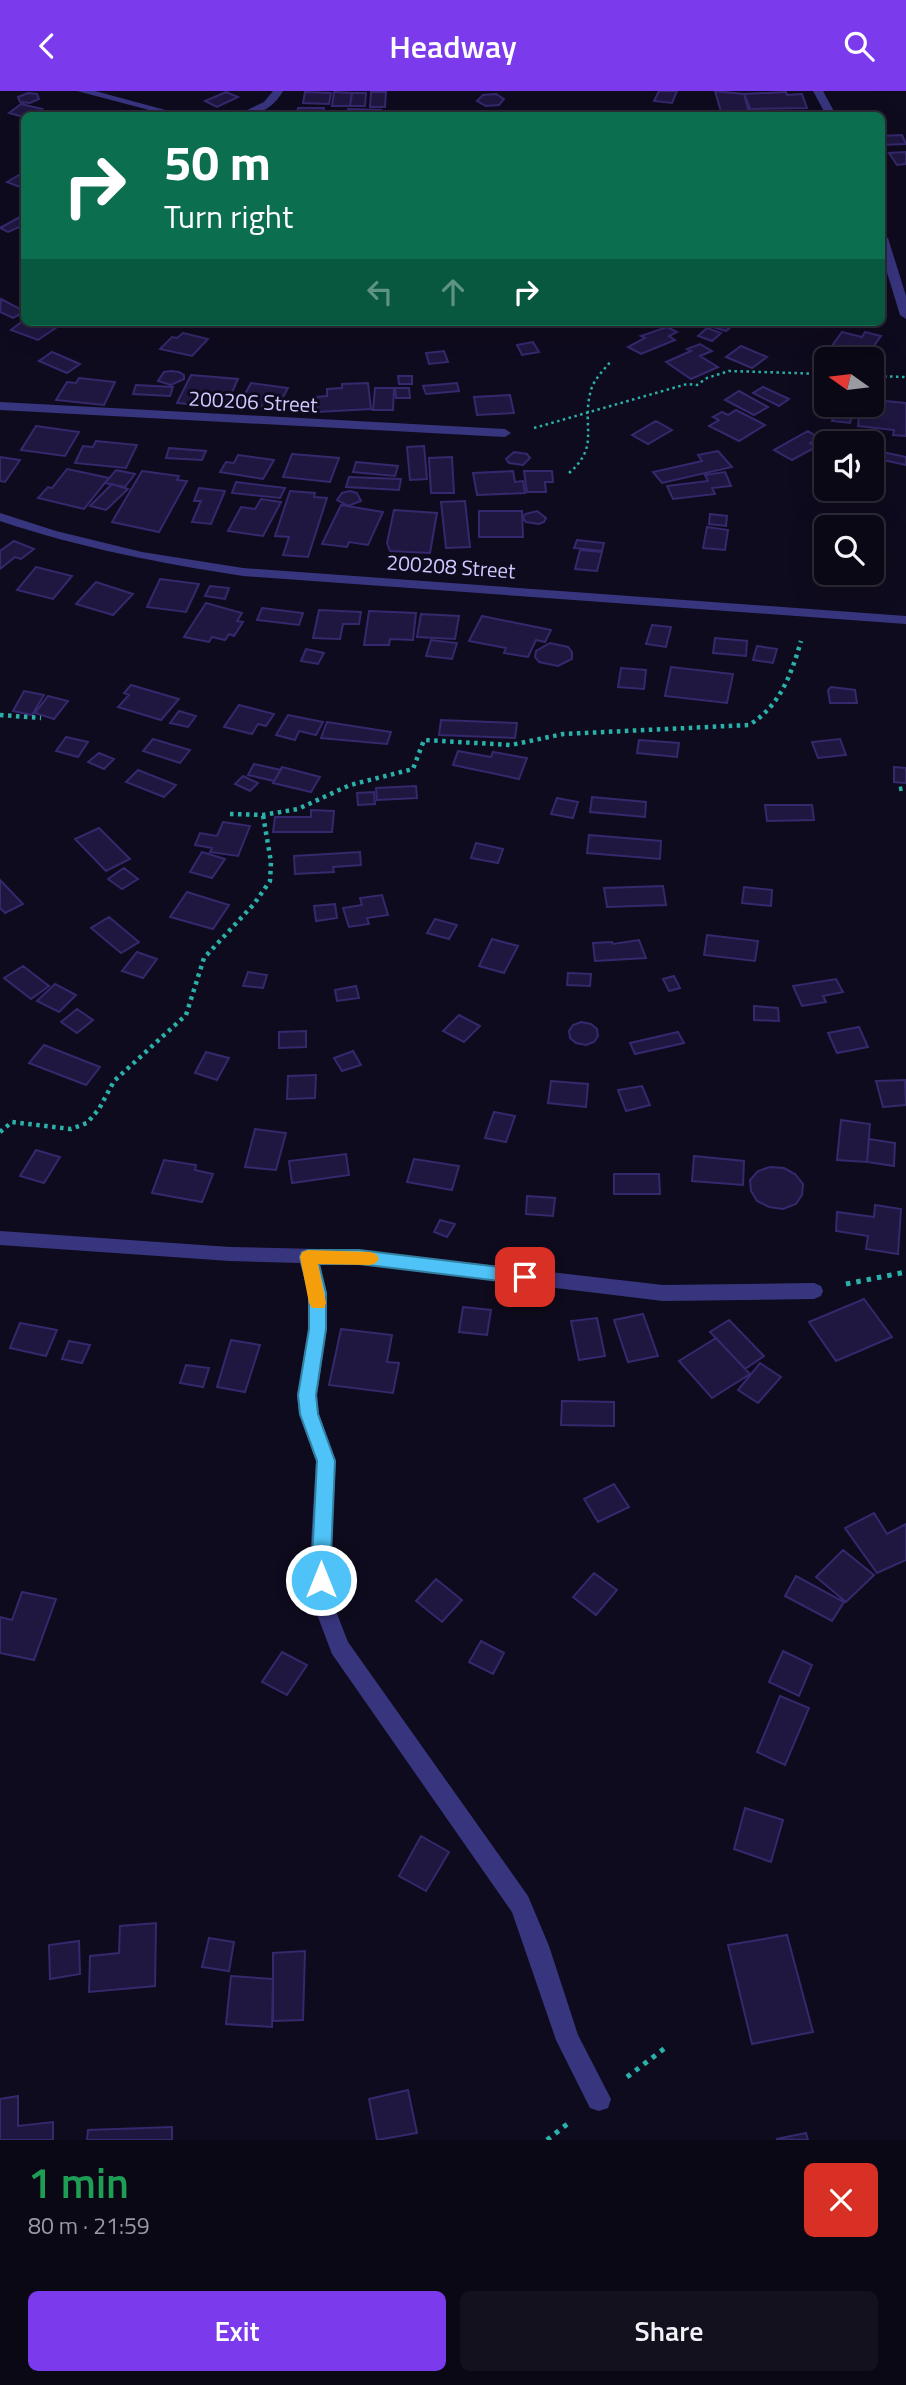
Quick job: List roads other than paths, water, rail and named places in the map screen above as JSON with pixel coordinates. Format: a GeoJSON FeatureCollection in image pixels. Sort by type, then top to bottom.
{"type":"FeatureCollection","features":[{"type":"Feature","properties":{"kind":"street"},"geometry":{"type":"LineString","coordinates":[[82,91],[167,112]]}},
{"type":"Feature","properties":{"kind":"street"},"geometry":{"type":"LineString","coordinates":[[250,112],[261,108],[275,97],[278,91]]}},
{"type":"Feature","properties":{"kind":"street"},"geometry":{"type":"LineString","coordinates":[[818,91],[829,112]]}},
{"type":"Feature","properties":{"kind":"street"},"geometry":{"type":"LineString","coordinates":[[885,248],[906,315]]}},
{"type":"Feature","properties":{"kind":"street","name":"200206 Street"},"geometry":{"type":"LineString","coordinates":[[0,406],[505,433]]}},
{"type":"Feature","properties":{"kind":"street","name":"200208 Street"},"geometry":{"type":"LineString","coordinates":[[0,517],[52,534],[142,556],[243,572],[906,620]]}},
{"type":"Feature","properties":{"kind":"street"},"geometry":{"type":"LineString","coordinates":[[0,1238],[230,1254],[359,1257],[663,1293],[814,1290]]}},
{"type":"Feature","properties":{"kind":"street"},"geometry":{"type":"LineString","coordinates":[[308,1257],[318,1293],[318,1317],[307,1395],[309,1414],[326,1461],[320,1559],[322,1601],[339,1647],[520,1904],[568,2040],[599,2099]]}}]}
